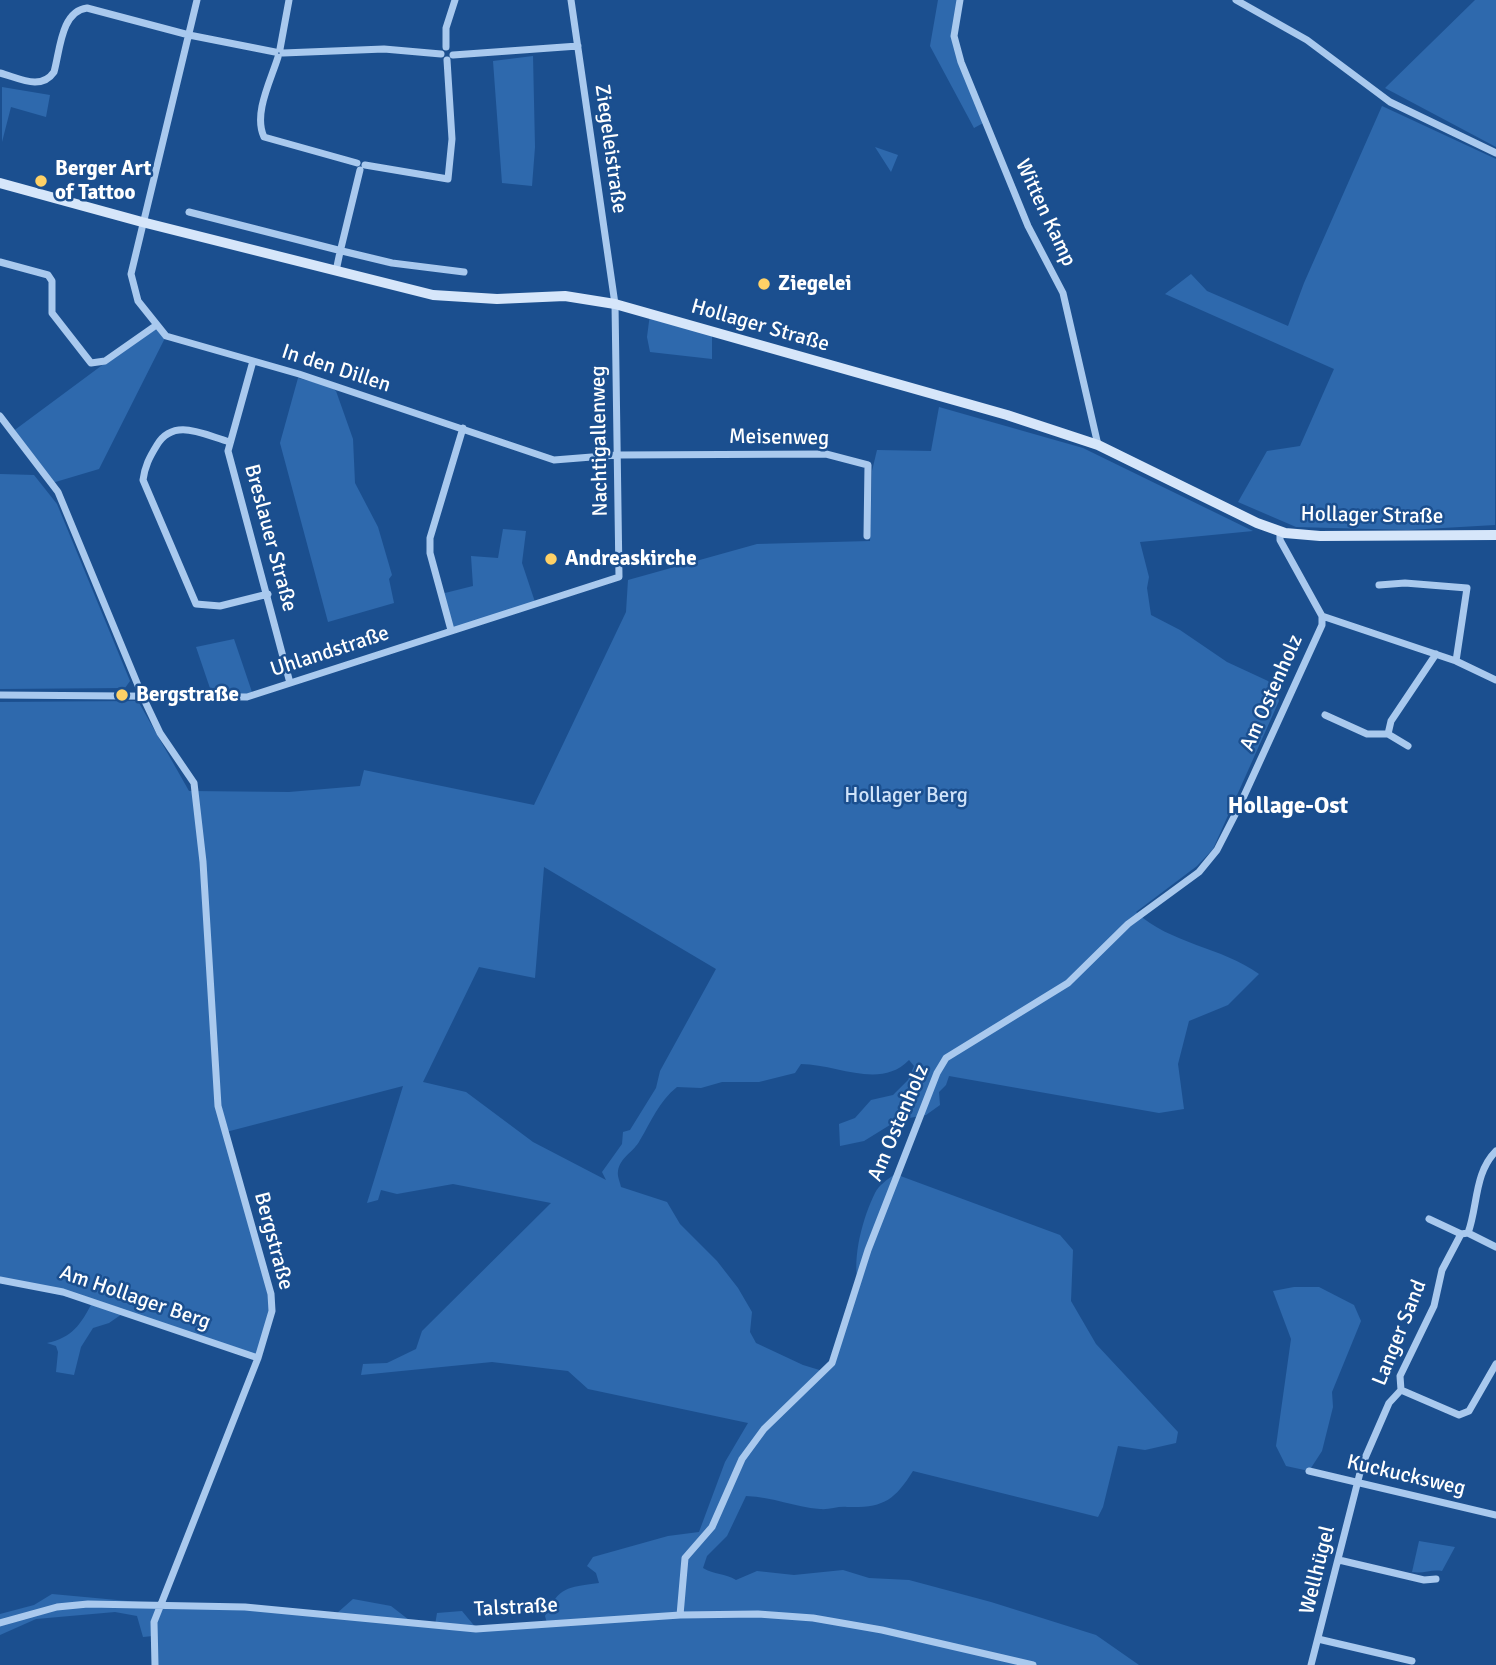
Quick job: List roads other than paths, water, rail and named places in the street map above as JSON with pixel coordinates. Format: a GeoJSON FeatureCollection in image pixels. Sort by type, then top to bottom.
{"type":"FeatureCollection","features":[{"type":"Feature","properties":{"kind":"main road","name":"Hollager Straße"},"geometry":{"type":"LineString","coordinates":[[0,183],[142,222],[459,299],[565,296],[615,304],[1007,415],[1098,445],[1280,531],[1379,537],[1496,535]]}},
{"type":"Feature","properties":{"kind":"street","name":"In den Dillen"},"geometry":{"type":"LineString","coordinates":[[197,0],[131,274],[138,301],[155,326],[177,341],[253,361],[554,460],[617,455]]}},
{"type":"Feature","properties":{"kind":"street"},"geometry":{"type":"LineString","coordinates":[[289,0],[279,53],[263,108],[260,129],[264,137],[361,166],[447,179],[452,139],[450,57]]}},
{"type":"Feature","properties":{"kind":"street"},"geometry":{"type":"LineString","coordinates":[[443,51],[446,28],[455,0]]}},
{"type":"Feature","properties":{"kind":"street","name":"Ziegeleistraße"},"geometry":{"type":"LineString","coordinates":[[571,0],[615,304]]}},
{"type":"Feature","properties":{"kind":"street","name":"Witten Kamp"},"geometry":{"type":"LineString","coordinates":[[960,0],[954,36],[961,62],[1028,226],[1063,293],[1098,445]]}},
{"type":"Feature","properties":{"kind":"street"},"geometry":{"type":"LineString","coordinates":[[1236,0],[1307,40],[1390,102],[1496,153]]}},
{"type":"Feature","properties":{"kind":"street"},"geometry":{"type":"LineString","coordinates":[[0,74],[38,83],[49,80],[54,72],[69,17],[78,9],[87,8],[189,35],[279,53],[384,49],[443,51],[450,57],[578,46]]}},
{"type":"Feature","properties":{"kind":"street"},"geometry":{"type":"LineString","coordinates":[[336,271],[361,166]]}},
{"type":"Feature","properties":{"kind":"street"},"geometry":{"type":"LineString","coordinates":[[189,212],[392,263],[464,272]]}},
{"type":"Feature","properties":{"kind":"street"},"geometry":{"type":"LineString","coordinates":[[0,262],[48,275],[52,281],[52,313],[90,363],[105,361],[155,326]]}},
{"type":"Feature","properties":{"kind":"street","name":"Nachtigallenweg"},"geometry":{"type":"LineString","coordinates":[[615,304],[621,568],[619,577]]}},
{"type":"Feature","properties":{"kind":"street","name":"Breslauer Straße"},"geometry":{"type":"LineString","coordinates":[[253,361],[228,451],[290,683]]}},
{"type":"Feature","properties":{"kind":"street","name":"Bergstraße"},"geometry":{"type":"LineString","coordinates":[[0,416],[58,492],[142,695],[160,733],[194,783],[203,862],[218,1106],[271,1294],[272,1311],[258,1358],[160,1604],[152,1630],[155,1665]]}},
{"type":"Feature","properties":{"kind":"street"},"geometry":{"type":"LineString","coordinates":[[451,630],[430,553],[430,538],[463,428]]}},
{"type":"Feature","properties":{"kind":"street"},"geometry":{"type":"LineString","coordinates":[[230,442],[183,429],[172,430],[164,434],[145,464],[143,480],[196,604],[220,606],[268,594]]}},
{"type":"Feature","properties":{"kind":"street","name":"Meisenweg"},"geometry":{"type":"LineString","coordinates":[[617,455],[826,454],[860,462],[868,465],[867,536]]}},
{"type":"Feature","properties":{"kind":"street"},"geometry":{"type":"LineString","coordinates":[[1280,531],[1280,540],[1322,616],[1456,661],[1496,680]]}},
{"type":"Feature","properties":{"kind":"street","name":"Uhlandstraße"},"geometry":{"type":"LineString","coordinates":[[0,695],[247,698],[619,577]]}},
{"type":"Feature","properties":{"kind":"street"},"geometry":{"type":"LineString","coordinates":[[1379,585],[1405,583],[1467,588],[1456,661]]}},
{"type":"Feature","properties":{"kind":"street","name":"Am Ostenholz"},"geometry":{"type":"LineString","coordinates":[[680,1615],[685,1558],[712,1527],[742,1459],[764,1429],[832,1363],[890,1189],[937,1073],[946,1058],[1068,983],[1128,924],[1199,872],[1217,850],[1244,796],[1322,625],[1322,616]]}},
{"type":"Feature","properties":{"kind":"street"},"geometry":{"type":"LineString","coordinates":[[1388,734],[1391,721],[1436,654]]}},
{"type":"Feature","properties":{"kind":"street"},"geometry":{"type":"LineString","coordinates":[[1325,715],[1367,734],[1388,734],[1408,746]]}},
{"type":"Feature","properties":{"kind":"street","name":"Langer Sand"},"geometry":{"type":"LineString","coordinates":[[1357,1484],[1389,1404],[1401,1390],[1400,1376],[1434,1306],[1442,1270],[1476,1211],[1475,1193],[1496,1150]]}},
{"type":"Feature","properties":{"kind":"street"},"geometry":{"type":"LineString","coordinates":[[1429,1219],[1496,1247]]}},
{"type":"Feature","properties":{"kind":"street","name":"Am Hollager Berg"},"geometry":{"type":"LineString","coordinates":[[0,1280],[63,1292],[258,1358]]}},
{"type":"Feature","properties":{"kind":"street"},"geometry":{"type":"LineString","coordinates":[[1401,1390],[1459,1415],[1469,1411],[1496,1364]]}},
{"type":"Feature","properties":{"kind":"street","name":"Kuckucksweg"},"geometry":{"type":"LineString","coordinates":[[1309,1471],[1496,1515]]}},
{"type":"Feature","properties":{"kind":"street","name":"Wellhügel"},"geometry":{"type":"LineString","coordinates":[[1311,1665],[1357,1484]]}},
{"type":"Feature","properties":{"kind":"street"},"geometry":{"type":"LineString","coordinates":[[1339,1560],[1424,1580],[1436,1579]]}},
{"type":"Feature","properties":{"kind":"street","name":"Talstraße"},"geometry":{"type":"LineString","coordinates":[[0,1623],[57,1608],[89,1604],[245,1607],[476,1629],[680,1615],[813,1618],[1033,1665]]}},
{"type":"Feature","properties":{"kind":"street"},"geometry":{"type":"LineString","coordinates":[[1318,1639],[1412,1661]]}},
{"type":"Feature","properties":{"kind":"place","name":"Berger Art of Tattoo"},"geometry":{"type":"Point","coordinates":[41,181]}},
{"type":"Feature","properties":{"kind":"place","name":"Ziegelei"},"geometry":{"type":"Point","coordinates":[764,284]}},
{"type":"Feature","properties":{"kind":"place","name":"Andreaskirche"},"geometry":{"type":"Point","coordinates":[551,559]}},
{"type":"Feature","properties":{"kind":"place","name":"Bergstraße"},"geometry":{"type":"Point","coordinates":[122,695]}},
{"type":"Feature","properties":{"kind":"district","name":"Hollage-Ost"},"geometry":{"type":"Point","coordinates":[1288,807]}},
{"type":"Feature","properties":{"kind":"park label","name":"Hollager Berg"},"geometry":{"type":"Point","coordinates":[906,796]}}]}
